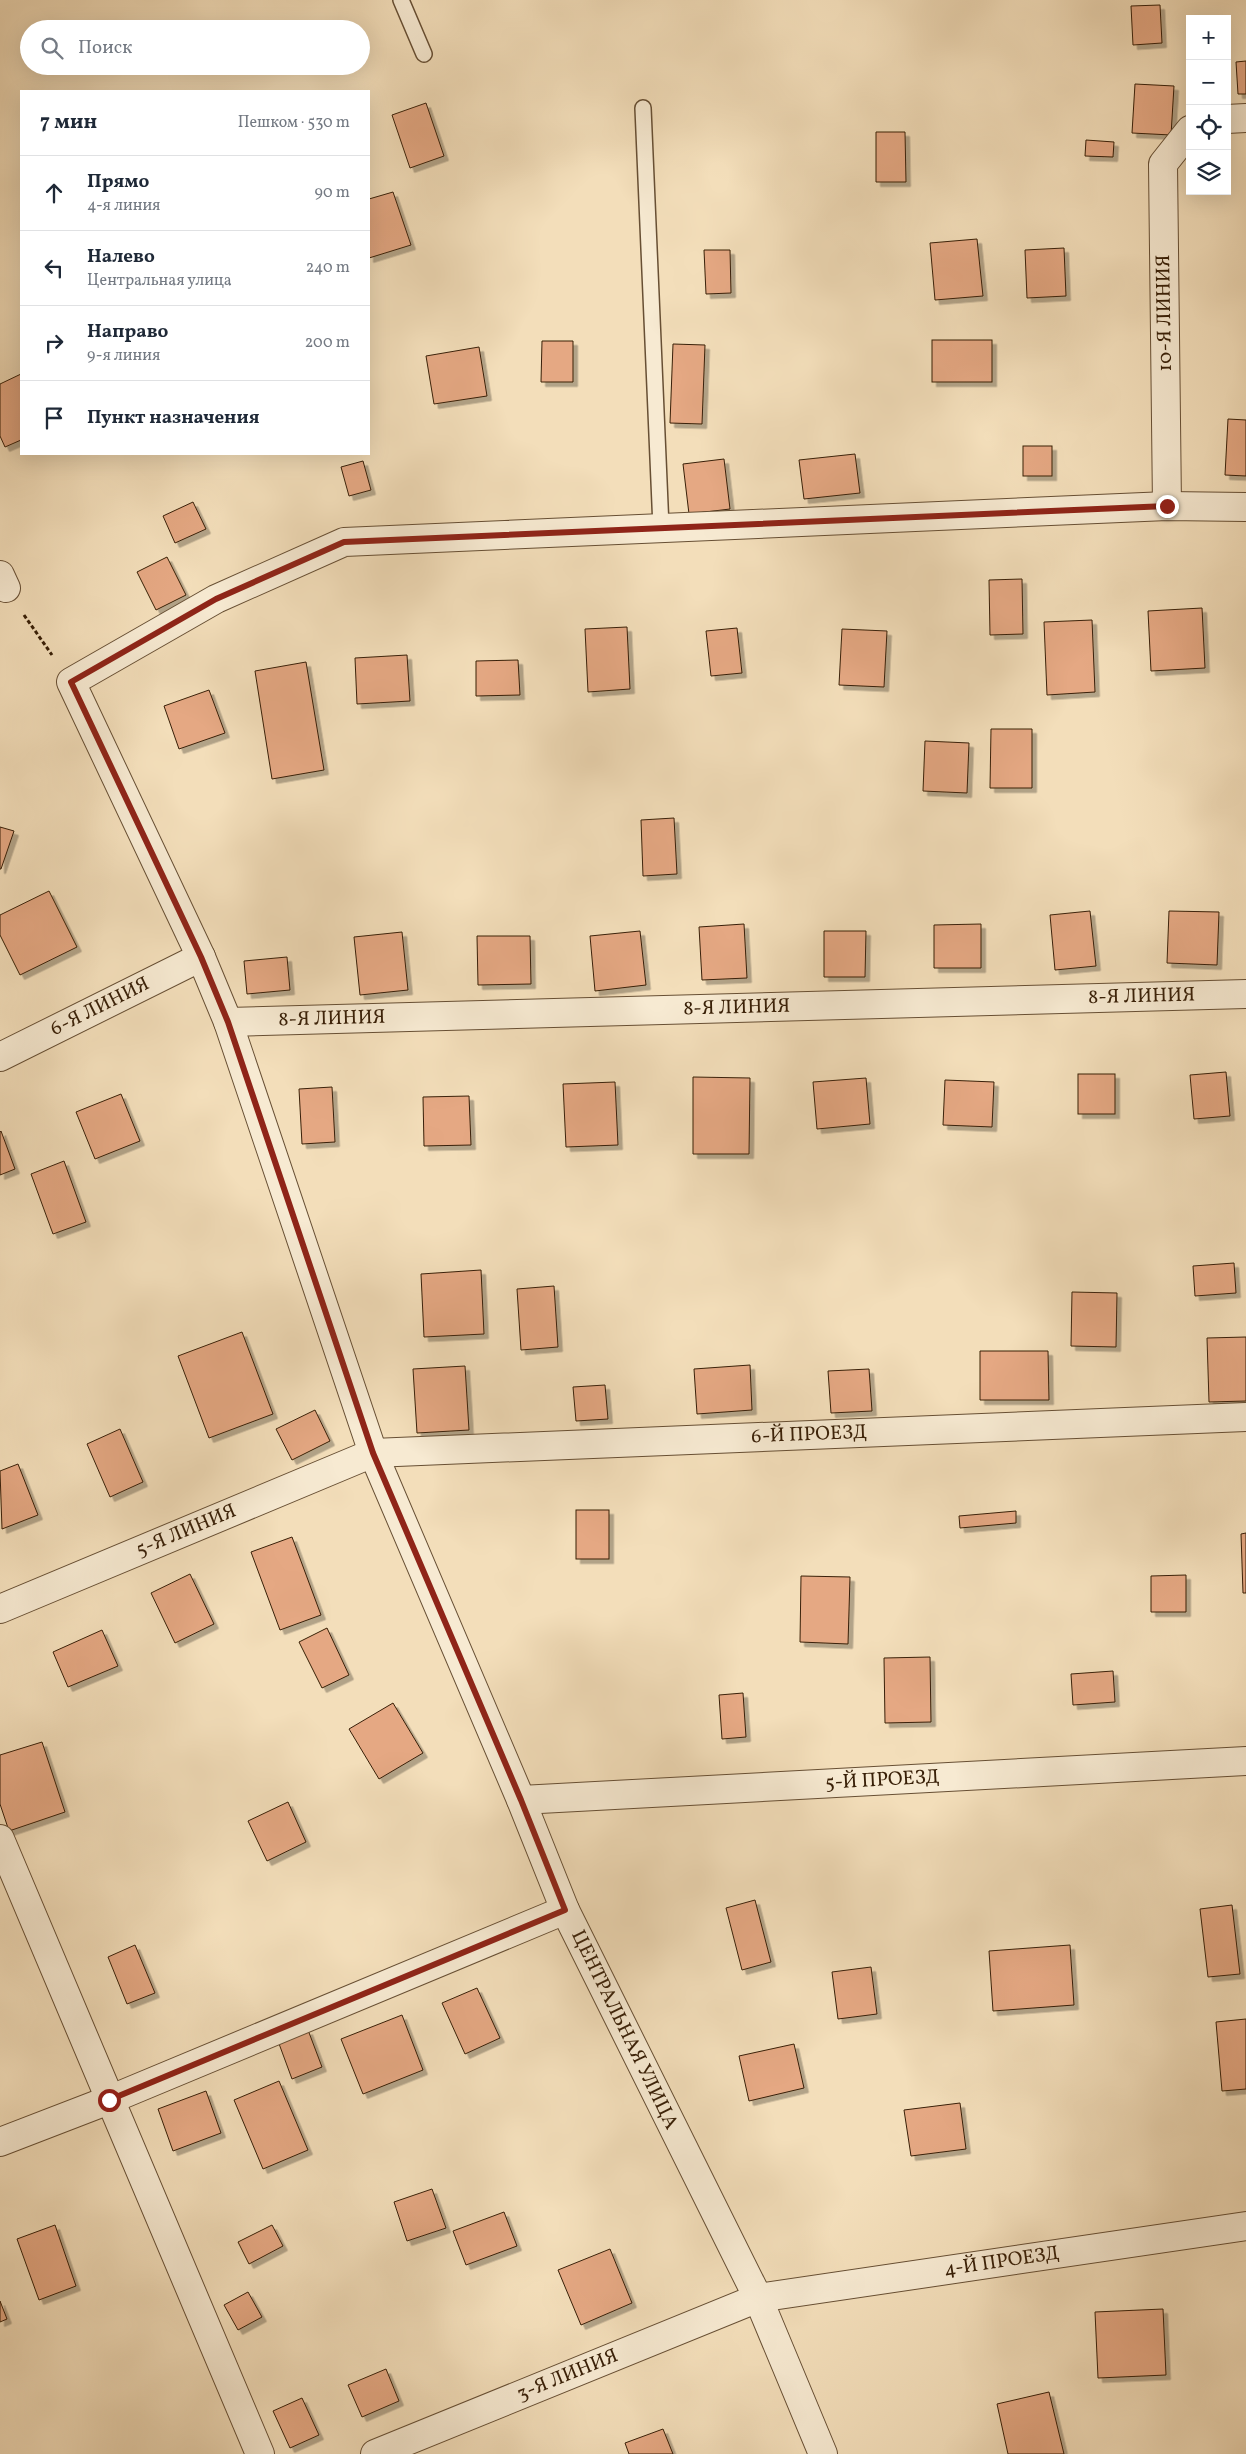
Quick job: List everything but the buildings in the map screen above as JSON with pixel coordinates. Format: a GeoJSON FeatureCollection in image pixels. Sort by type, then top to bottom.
{"type":"FeatureCollection","features":[{"type":"Feature","properties":{"kind":"street"},"geometry":{"type":"LineString","coordinates":[[1231,120],[1246,118]]}},
{"type":"Feature","properties":{"kind":"street","name":"10-Я ЛИНИЯ"},"geometry":{"type":"LineString","coordinates":[[1167,506],[1163,164],[1186,135]]}},
{"type":"Feature","properties":{"kind":"street"},"geometry":{"type":"LineString","coordinates":[[71,682],[216,599],[344,542],[1167,506],[1246,508]]}},
{"type":"Feature","properties":{"kind":"street","name":"ЦЕНТРАЛЬНАЯ УЛИЦА"},"geometry":{"type":"LineString","coordinates":[[71,682],[201,957],[228,1022],[373,1453],[521,1800],[565,1910],[758,2298],[823,2454]]}},
{"type":"Feature","properties":{"kind":"street","name":"6-Я ЛИНИЯ"},"geometry":{"type":"LineString","coordinates":[[0,1057],[201,957]]}},
{"type":"Feature","properties":{"kind":"street","name":"8-Я ЛИНИЯ"},"geometry":{"type":"LineString","coordinates":[[228,1022],[1246,994]]}},
{"type":"Feature","properties":{"kind":"street","name":"6-Й ПРОЕЗД"},"geometry":{"type":"LineString","coordinates":[[373,1453],[1246,1418]]}},
{"type":"Feature","properties":{"kind":"street","name":"5-Я ЛИНИЯ"},"geometry":{"type":"LineString","coordinates":[[0,1609],[373,1453]]}},
{"type":"Feature","properties":{"kind":"street","name":"5-Й ПРОЕЗД"},"geometry":{"type":"LineString","coordinates":[[521,1800],[1246,1760]]}},
{"type":"Feature","properties":{"kind":"street"},"geometry":{"type":"LineString","coordinates":[[0,1839],[260,2454]]}},
{"type":"Feature","properties":{"kind":"street"},"geometry":{"type":"LineString","coordinates":[[0,2142],[109,2100],[565,1910]]}},
{"type":"Feature","properties":{"kind":"street","name":"4-Й ПРОЕЗД"},"geometry":{"type":"LineString","coordinates":[[758,2298],[1246,2226]]}},
{"type":"Feature","properties":{"kind":"street","name":"3-Я ЛИНИЯ"},"geometry":{"type":"LineString","coordinates":[[375,2454],[758,2298]]}},
{"type":"Feature","properties":{"kind":"lane"},"geometry":{"type":"LineString","coordinates":[[401,0],[424,54]]}},
{"type":"Feature","properties":{"kind":"lane"},"geometry":{"type":"LineString","coordinates":[[643,108],[661,528]]}},
{"type":"Feature","properties":{"kind":"path"},"geometry":{"type":"LineString","coordinates":[[3,582],[71,682]]}},
{"type":"Feature","properties":{"kind":"route"},"geometry":{"type":"LineString","coordinates":[[109,2100],[565,1910],[521,1800],[373,1453],[228,1022],[201,957],[71,682],[216,599],[344,542],[1167,506]]}}]}
